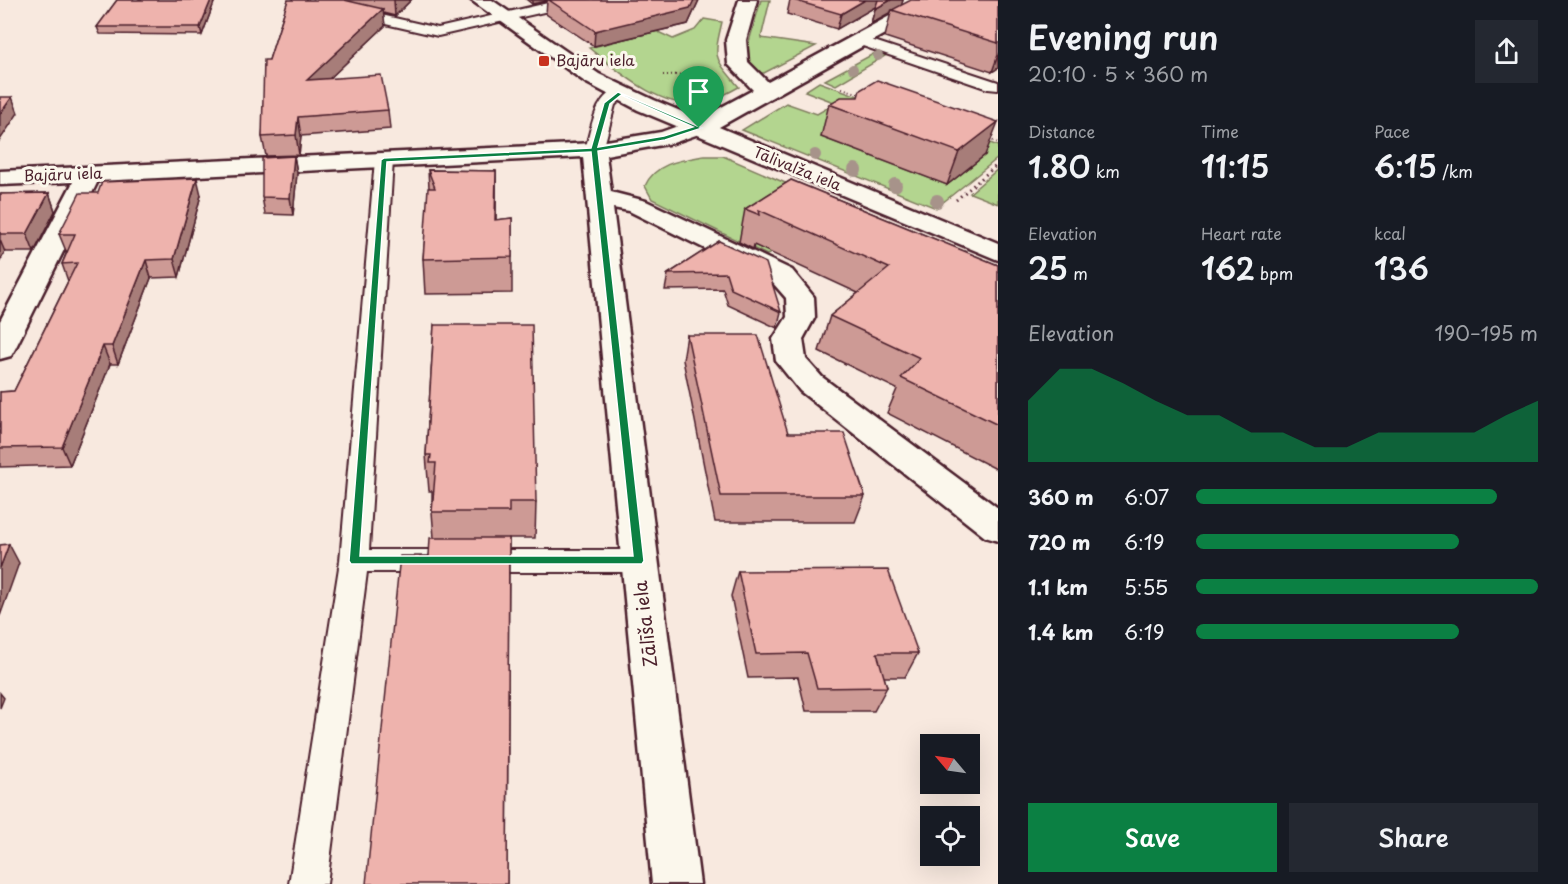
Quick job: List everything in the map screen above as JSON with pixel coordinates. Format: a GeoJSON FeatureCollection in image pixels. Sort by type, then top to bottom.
{"type":"FeatureCollection","features":[{"type":"Feature","properties":{"kind":"street","name":"Tālivalža iela"},"geometry":{"type":"LineString","coordinates":[[480,0],[567,62],[620,93],[998,252]]}},
{"type":"Feature","properties":{"kind":"street"},"geometry":{"type":"LineString","coordinates":[[748,0],[736,46],[738,64],[766,90]]}},
{"type":"Feature","properties":{"kind":"street","name":"Bajāru iela"},"geometry":{"type":"LineString","coordinates":[[0,178],[594,150],[665,138],[699,128],[932,0]]}},
{"type":"Feature","properties":{"kind":"street","name":"Zālīša iela"},"geometry":{"type":"LineString","coordinates":[[594,150],[676,884]]}},
{"type":"Feature","properties":{"kind":"street"},"geometry":{"type":"LineString","coordinates":[[0,349],[89,174]]}},
{"type":"Feature","properties":{"kind":"street"},"geometry":{"type":"LineString","coordinates":[[599,197],[637,206],[782,276],[800,297],[801,317],[788,339],[791,361],[811,384],[998,527]]}},
{"type":"Feature","properties":{"kind":"lane"},"geometry":{"type":"LineString","coordinates":[[339,9],[438,32],[579,0]]}},
{"type":"Feature","properties":{"kind":"lane"},"geometry":{"type":"LineString","coordinates":[[859,40],[994,86]]}},
{"type":"Feature","properties":{"kind":"lane"},"geometry":{"type":"LineString","coordinates":[[924,63],[943,56]]}},
{"type":"Feature","properties":{"kind":"lane"},"geometry":{"type":"LineString","coordinates":[[594,150],[607,103],[620,93]]}},
{"type":"Feature","properties":{"kind":"lane"},"geometry":{"type":"LineString","coordinates":[[308,884],[354,561],[384,160]]}},
{"type":"Feature","properties":{"kind":"lane"},"geometry":{"type":"LineString","coordinates":[[354,561],[639,561]]}},
{"type":"Feature","properties":{"kind":"path"},"geometry":{"type":"LineString","coordinates":[[662,75],[745,72]]}},
{"type":"Feature","properties":{"kind":"path"},"geometry":{"type":"LineString","coordinates":[[845,89],[864,95]]}},
{"type":"Feature","properties":{"kind":"path"},"geometry":{"type":"LineString","coordinates":[[987,139],[998,143]]}},
{"type":"Feature","properties":{"kind":"path"},"geometry":{"type":"LineString","coordinates":[[928,223],[998,164]]}},
{"type":"Feature","properties":{"kind":"green space"},"geometry":{"type":"Polygon","coordinates":[[[761,0],[770,0],[761,38],[816,46],[764,73],[759,73],[749,63],[748,45],[761,0]]]}},
{"type":"Feature","properties":{"kind":"green space"},"geometry":{"type":"Polygon","coordinates":[[[704,19],[722,22],[717,44],[718,57],[720,63],[739,87],[705,103],[674,102],[658,96],[628,78],[589,48],[656,31],[673,39],[695,30],[704,19]]]}},
{"type":"Feature","properties":{"kind":"green space"},"geometry":{"type":"Polygon","coordinates":[[[875,53],[890,53],[836,85],[825,80],[875,53]]]}},
{"type":"Feature","properties":{"kind":"green space"},"geometry":{"type":"Polygon","coordinates":[[[819,82],[861,97],[821,137],[947,185],[954,129],[998,146],[998,158],[936,208],[742,130],[786,103],[817,114],[836,103],[805,91],[819,82]]]}},
{"type":"Feature","properties":{"kind":"green space"},"geometry":{"type":"Polygon","coordinates":[[[704,156],[723,156],[966,261],[744,240],[771,253],[767,255],[652,199],[645,186],[655,172],[670,164],[704,156]]]}},
{"type":"Feature","properties":{"kind":"green space"},"geometry":{"type":"Polygon","coordinates":[[[998,169],[998,204],[970,193],[998,169]]]}},
{"type":"Feature","properties":{"kind":"building"},"geometry":{"type":"Polygon","coordinates":[[[117,0],[211,0],[200,27],[97,27],[117,0]]]}},
{"type":"Feature","properties":{"kind":"building"},"geometry":{"type":"Polygon","coordinates":[[[288,0],[344,0],[383,9],[307,80],[381,75],[388,110],[298,117],[296,135],[262,137],[264,60],[269,60],[288,0]]]}},
{"type":"Feature","properties":{"kind":"building"},"geometry":{"type":"Polygon","coordinates":[[[549,0],[694,0],[690,8],[595,31],[549,0]]]}},
{"type":"Feature","properties":{"kind":"building"},"geometry":{"type":"Polygon","coordinates":[[[793,0],[865,0],[841,14],[793,0]]]}},
{"type":"Feature","properties":{"kind":"building"},"geometry":{"type":"Polygon","coordinates":[[[878,0],[891,0],[875,9],[878,0]]]}},
{"type":"Feature","properties":{"kind":"building"},"geometry":{"type":"Polygon","coordinates":[[[911,0],[998,0],[998,43],[892,10],[911,0]]]}},
{"type":"Feature","properties":{"kind":"building"},"geometry":{"type":"Polygon","coordinates":[[[877,80],[998,122],[959,152],[829,104],[841,97],[858,97],[860,90],[877,80]]]}},
{"type":"Feature","properties":{"kind":"building"},"geometry":{"type":"Polygon","coordinates":[[[0,97],[12,97],[0,114],[0,97]]]}},
{"type":"Feature","properties":{"kind":"building"},"geometry":{"type":"Polygon","coordinates":[[[294,156],[290,198],[262,197],[262,158],[294,156]]]}},
{"type":"Feature","properties":{"kind":"building"},"geometry":{"type":"Polygon","coordinates":[[[428,170],[496,171],[495,220],[512,218],[512,257],[423,259],[428,188],[435,188],[428,170]]]}},
{"type":"Feature","properties":{"kind":"building"},"geometry":{"type":"Polygon","coordinates":[[[197,178],[174,259],[146,260],[112,346],[103,346],[62,447],[0,448],[0,392],[14,391],[77,263],[62,264],[75,234],[59,234],[80,193],[98,193],[102,182],[197,178]]]}},
{"type":"Feature","properties":{"kind":"building"},"geometry":{"type":"Polygon","coordinates":[[[791,180],[998,265],[998,425],[901,378],[920,358],[830,316],[889,268],[759,210],[760,215],[745,209],[791,180]]]}},
{"type":"Feature","properties":{"kind":"building"},"geometry":{"type":"Polygon","coordinates":[[[49,193],[27,234],[0,234],[0,194],[49,193]]]}},
{"type":"Feature","properties":{"kind":"building"},"geometry":{"type":"Polygon","coordinates":[[[719,241],[766,263],[781,312],[731,289],[726,273],[668,274],[719,241]]]}},
{"type":"Feature","properties":{"kind":"building"},"geometry":{"type":"Polygon","coordinates":[[[434,325],[532,325],[536,502],[509,502],[509,512],[432,512],[436,463],[430,463],[431,455],[426,455],[434,325]]]}},
{"type":"Feature","properties":{"kind":"building"},"geometry":{"type":"Polygon","coordinates":[[[687,335],[758,335],[788,433],[844,433],[865,496],[721,496],[687,335]]]}},
{"type":"Feature","properties":{"kind":"building"},"geometry":{"type":"Polygon","coordinates":[[[430,538],[509,538],[507,884],[366,884],[400,556],[429,556],[430,538]]]}},
{"type":"Feature","properties":{"kind":"building"},"geometry":{"type":"Polygon","coordinates":[[[9,544],[0,568],[0,545],[9,544]]]}},
{"type":"Feature","properties":{"kind":"building"},"geometry":{"type":"Polygon","coordinates":[[[888,570],[918,653],[877,653],[887,687],[817,688],[807,653],[756,654],[738,571],[888,570]]]}},
{"type":"Feature","properties":{"kind":"place","name":"Bajāru iela"},"geometry":{"type":"Point","coordinates":[544,61]}},
{"type":"Feature","properties":{"kind":"route"},"geometry":{"type":"LineString","coordinates":[[699,128],[620,93],[607,103],[594,150],[639,561],[354,561],[384,160],[594,150],[665,138],[699,128]]}}]}
